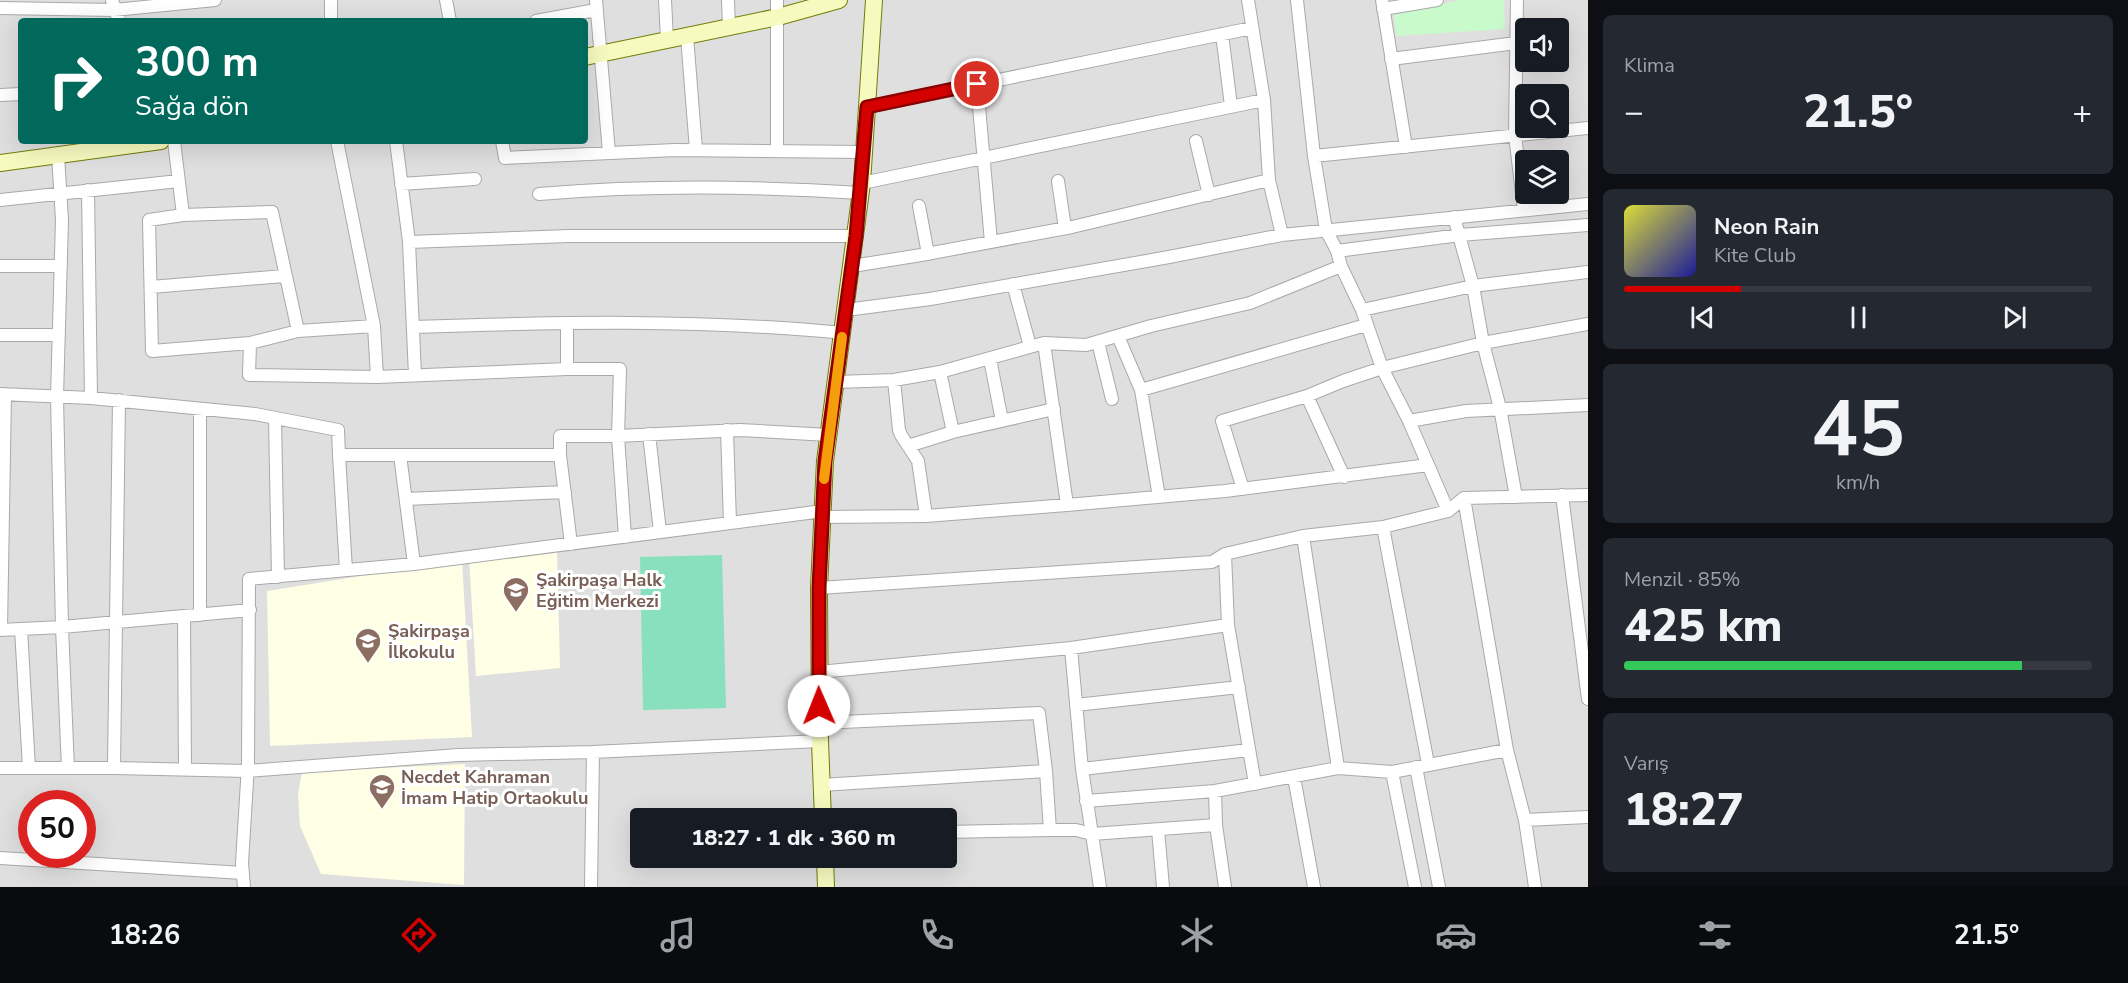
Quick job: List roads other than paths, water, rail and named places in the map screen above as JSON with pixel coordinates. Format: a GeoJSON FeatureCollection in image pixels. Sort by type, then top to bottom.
{"type":"FeatureCollection","features":[{"type":"Feature","properties":{"kind":"main road"},"geometry":{"type":"LineString","coordinates":[[592,55],[729,27],[778,8],[839,0]]}},
{"type":"Feature","properties":{"kind":"main road"},"geometry":{"type":"LineString","coordinates":[[822,808],[819,723],[819,588],[825,461],[862,188],[874,0]]}},
{"type":"Feature","properties":{"kind":"main road"},"geometry":{"type":"LineString","coordinates":[[0,163],[139,144]]}},
{"type":"Feature","properties":{"kind":"main road"},"geometry":{"type":"LineString","coordinates":[[825,868],[826,887]]}},
{"type":"Feature","properties":{"kind":"street"},"geometry":{"type":"LineString","coordinates":[[2,5],[115,10],[215,0]]}},
{"type":"Feature","properties":{"kind":"street"},"geometry":{"type":"LineString","coordinates":[[331,0],[331,18]]}},
{"type":"Feature","properties":{"kind":"street"},"geometry":{"type":"LineString","coordinates":[[446,0],[449,18]]}},
{"type":"Feature","properties":{"kind":"street"},"geometry":{"type":"LineString","coordinates":[[665,0],[667,40]]}},
{"type":"Feature","properties":{"kind":"street"},"geometry":{"type":"LineString","coordinates":[[728,0],[729,27]]}},
{"type":"Feature","properties":{"kind":"street"},"geometry":{"type":"LineString","coordinates":[[1248,0],[1264,99],[1269,180],[1282,235]]}},
{"type":"Feature","properties":{"kind":"street"},"geometry":{"type":"LineString","coordinates":[[1298,0],[1314,156],[1326,230],[1362,310],[1382,368],[1409,421],[1448,511]]}},
{"type":"Feature","properties":{"kind":"street"},"geometry":{"type":"LineString","coordinates":[[1406,147],[1382,4],[1437,0]]}},
{"type":"Feature","properties":{"kind":"street"},"geometry":{"type":"LineString","coordinates":[[1517,0],[1517,18]]}},
{"type":"Feature","properties":{"kind":"street"},"geometry":{"type":"LineString","coordinates":[[547,18],[596,5],[592,55],[609,153]]}},
{"type":"Feature","properties":{"kind":"street"},"geometry":{"type":"LineString","coordinates":[[777,151],[778,8]]}},
{"type":"Feature","properties":{"kind":"street"},"geometry":{"type":"LineString","coordinates":[[867,107],[1252,28]]}},
{"type":"Feature","properties":{"kind":"street"},"geometry":{"type":"LineString","coordinates":[[1222,34],[1231,106]]}},
{"type":"Feature","properties":{"kind":"street"},"geometry":{"type":"LineString","coordinates":[[687,36],[696,150]]}},
{"type":"Feature","properties":{"kind":"street"},"geometry":{"type":"LineString","coordinates":[[1391,59],[1515,43]]}},
{"type":"Feature","properties":{"kind":"street"},"geometry":{"type":"LineString","coordinates":[[977,84],[991,242]]}},
{"type":"Feature","properties":{"kind":"street"},"geometry":{"type":"LineString","coordinates":[[0,95],[18,94]]}},
{"type":"Feature","properties":{"kind":"street"},"geometry":{"type":"LineString","coordinates":[[539,194],[586,190],[862,188],[982,158],[1264,99]]}},
{"type":"Feature","properties":{"kind":"street"},"geometry":{"type":"LineString","coordinates":[[1569,130],[1588,128]]}},
{"type":"Feature","properties":{"kind":"street"},"geometry":{"type":"LineString","coordinates":[[1314,156],[1515,135]]}},
{"type":"Feature","properties":{"kind":"street"},"geometry":{"type":"LineString","coordinates":[[1515,138],[1524,210]]}},
{"type":"Feature","properties":{"kind":"street"},"geometry":{"type":"LineString","coordinates":[[1196,141],[1209,195]]}},
{"type":"Feature","properties":{"kind":"street"},"geometry":{"type":"LineString","coordinates":[[174,144],[183,215]]}},
{"type":"Feature","properties":{"kind":"street"},"geometry":{"type":"LineString","coordinates":[[338,144],[374,326],[377,377]]}},
{"type":"Feature","properties":{"kind":"street"},"geometry":{"type":"LineString","coordinates":[[396,144],[409,242],[415,375]]}},
{"type":"Feature","properties":{"kind":"street"},"geometry":{"type":"LineString","coordinates":[[503,144],[505,158],[696,150],[864,153]]}},
{"type":"Feature","properties":{"kind":"street"},"geometry":{"type":"LineString","coordinates":[[58,155],[61,194],[61,266],[57,397],[62,627],[68,768]]}},
{"type":"Feature","properties":{"kind":"street"},"geometry":{"type":"LineString","coordinates":[[401,184],[475,179]]}},
{"type":"Feature","properties":{"kind":"street"},"geometry":{"type":"LineString","coordinates":[[852,266],[1065,228],[1269,180]]}},
{"type":"Feature","properties":{"kind":"street"},"geometry":{"type":"LineString","coordinates":[[0,200],[179,181]]}},
{"type":"Feature","properties":{"kind":"street"},"geometry":{"type":"LineString","coordinates":[[1058,181],[1065,228]]}},
{"type":"Feature","properties":{"kind":"street"},"geometry":{"type":"LineString","coordinates":[[88,190],[91,398]]}},
{"type":"Feature","properties":{"kind":"street"},"geometry":{"type":"LineString","coordinates":[[846,310],[930,299],[1282,235],[1588,204]]}},
{"type":"Feature","properties":{"kind":"street"},"geometry":{"type":"LineString","coordinates":[[919,206],[928,254]]}},
{"type":"Feature","properties":{"kind":"street"},"geometry":{"type":"LineString","coordinates":[[298,331],[284,276],[272,212],[183,215],[149,220],[152,351],[250,343],[298,331],[374,326]]}},
{"type":"Feature","properties":{"kind":"street"},"geometry":{"type":"LineString","coordinates":[[1454,217],[1473,286],[1483,343],[1500,408],[1516,497]]}},
{"type":"Feature","properties":{"kind":"street"},"geometry":{"type":"LineString","coordinates":[[1337,251],[1460,235],[1588,225]]}},
{"type":"Feature","properties":{"kind":"street"},"geometry":{"type":"LineString","coordinates":[[409,242],[569,236],[856,236]]}},
{"type":"Feature","properties":{"kind":"street"},"geometry":{"type":"LineString","coordinates":[[0,266],[61,266]]}},
{"type":"Feature","properties":{"kind":"street"},"geometry":{"type":"LineString","coordinates":[[836,382],[894,380],[939,372],[1044,343],[1086,345],[1250,303],[1341,266]]}},
{"type":"Feature","properties":{"kind":"street"},"geometry":{"type":"LineString","coordinates":[[1362,310],[1473,286],[1588,272]]}},
{"type":"Feature","properties":{"kind":"street"},"geometry":{"type":"LineString","coordinates":[[151,287],[284,276]]}},
{"type":"Feature","properties":{"kind":"street"},"geometry":{"type":"LineString","coordinates":[[1013,284],[1030,346]]}},
{"type":"Feature","properties":{"kind":"street"},"geometry":{"type":"LineString","coordinates":[[413,327],[567,323],[735,324],[843,333]]}},
{"type":"Feature","properties":{"kind":"street"},"geometry":{"type":"LineString","coordinates":[[567,323],[567,369]]}},
{"type":"Feature","properties":{"kind":"street"},"geometry":{"type":"LineString","coordinates":[[1243,489],[1222,421],[1307,396],[1382,368],[1483,343],[1588,324]]}},
{"type":"Feature","properties":{"kind":"street"},"geometry":{"type":"LineString","coordinates":[[1142,390],[1366,325]]}},
{"type":"Feature","properties":{"kind":"street"},"geometry":{"type":"LineString","coordinates":[[0,335],[59,335]]}},
{"type":"Feature","properties":{"kind":"street"},"geometry":{"type":"LineString","coordinates":[[1118,336],[1142,390],[1159,496]]}},
{"type":"Feature","properties":{"kind":"street"},"geometry":{"type":"LineString","coordinates":[[1098,342],[1112,399]]}},
{"type":"Feature","properties":{"kind":"street"},"geometry":{"type":"LineString","coordinates":[[250,343],[249,375],[377,377],[620,369],[618,436],[625,537]]}},
{"type":"Feature","properties":{"kind":"street"},"geometry":{"type":"LineString","coordinates":[[1044,343],[1067,505]]}},
{"type":"Feature","properties":{"kind":"street"},"geometry":{"type":"LineString","coordinates":[[990,359],[1002,421]]}},
{"type":"Feature","properties":{"kind":"street"},"geometry":{"type":"LineString","coordinates":[[939,372],[954,432]]}},
{"type":"Feature","properties":{"kind":"street"},"geometry":{"type":"LineString","coordinates":[[894,380],[899,430],[918,461],[926,516]]}},
{"type":"Feature","properties":{"kind":"street"},"geometry":{"type":"LineString","coordinates":[[250,610],[62,627],[1,630],[2,394],[119,400],[275,418],[338,430],[346,570]]}},
{"type":"Feature","properties":{"kind":"street"},"geometry":{"type":"LineString","coordinates":[[1307,396],[1344,477]]}},
{"type":"Feature","properties":{"kind":"street"},"geometry":{"type":"LineString","coordinates":[[114,768],[114,622],[119,400]]}},
{"type":"Feature","properties":{"kind":"street"},"geometry":{"type":"LineString","coordinates":[[1409,421],[1466,411],[1588,405]]}},
{"type":"Feature","properties":{"kind":"street"},"geometry":{"type":"LineString","coordinates":[[908,446],[954,432],[1054,409]]}},
{"type":"Feature","properties":{"kind":"street"},"geometry":{"type":"LineString","coordinates":[[200,410],[200,615]]}},
{"type":"Feature","properties":{"kind":"street"},"geometry":{"type":"LineString","coordinates":[[275,418],[278,577]]}},
{"type":"Feature","properties":{"kind":"street"},"geometry":{"type":"LineString","coordinates":[[727,430],[730,523]]}},
{"type":"Feature","properties":{"kind":"street"},"geometry":{"type":"LineString","coordinates":[[571,544],[560,455],[560,436],[618,436],[727,430],[829,435]]}},
{"type":"Feature","properties":{"kind":"street"},"geometry":{"type":"LineString","coordinates":[[649,434],[660,532]]}},
{"type":"Feature","properties":{"kind":"street"},"geometry":{"type":"LineString","coordinates":[[339,455],[560,455]]}},
{"type":"Feature","properties":{"kind":"street"},"geometry":{"type":"LineString","coordinates":[[400,455],[414,564]]}},
{"type":"Feature","properties":{"kind":"street"},"geometry":{"type":"LineString","coordinates":[[244,887],[249,579],[414,564],[730,523],[823,514],[926,516],[1067,505],[1243,489],[1428,465]]}},
{"type":"Feature","properties":{"kind":"street"},"geometry":{"type":"LineString","coordinates":[[406,499],[565,492]]}},
{"type":"Feature","properties":{"kind":"street"},"geometry":{"type":"LineString","coordinates":[[1562,495],[1588,699]]}},
{"type":"Feature","properties":{"kind":"street"},"geometry":{"type":"LineString","coordinates":[[819,588],[1212,562],[1225,554],[1303,536],[1383,527],[1448,511],[1464,498],[1588,495]]}},
{"type":"Feature","properties":{"kind":"street"},"geometry":{"type":"LineString","coordinates":[[1464,498],[1507,750],[1525,820],[1535,887]]}},
{"type":"Feature","properties":{"kind":"street"},"geometry":{"type":"LineString","coordinates":[[1383,527],[1422,766],[1439,887]]}},
{"type":"Feature","properties":{"kind":"street"},"geometry":{"type":"LineString","coordinates":[[1303,536],[1338,768]]}},
{"type":"Feature","properties":{"kind":"street"},"geometry":{"type":"LineString","coordinates":[[1225,554],[1228,625],[1255,784]]}},
{"type":"Feature","properties":{"kind":"street"},"geometry":{"type":"LineString","coordinates":[[184,616],[185,770]]}},
{"type":"Feature","properties":{"kind":"street"},"geometry":{"type":"LineString","coordinates":[[819,672],[1071,648],[1228,625]]}},
{"type":"Feature","properties":{"kind":"street"},"geometry":{"type":"LineString","coordinates":[[21,629],[29,768]]}},
{"type":"Feature","properties":{"kind":"street"},"geometry":{"type":"LineString","coordinates":[[1071,648],[1082,769],[1100,887]]}},
{"type":"Feature","properties":{"kind":"street"},"geometry":{"type":"LineString","coordinates":[[1076,705],[1239,687]]}},
{"type":"Feature","properties":{"kind":"street"},"geometry":{"type":"LineString","coordinates":[[819,723],[1039,714],[1050,830]]}},
{"type":"Feature","properties":{"kind":"street"},"geometry":{"type":"LineString","coordinates":[[0,768],[247,771],[458,755],[593,752],[820,741]]}},
{"type":"Feature","properties":{"kind":"street"},"geometry":{"type":"LineString","coordinates":[[1082,769],[1249,750]]}},
{"type":"Feature","properties":{"kind":"street"},"geometry":{"type":"LineString","coordinates":[[1086,801],[1215,791],[1338,768],[1392,772],[1507,750]]}},
{"type":"Feature","properties":{"kind":"street"},"geometry":{"type":"LineString","coordinates":[[591,887],[593,752]]}},
{"type":"Feature","properties":{"kind":"street"},"geometry":{"type":"LineString","coordinates":[[821,785],[1046,771]]}},
{"type":"Feature","properties":{"kind":"street"},"geometry":{"type":"LineString","coordinates":[[1392,772],[1415,887]]}},
{"type":"Feature","properties":{"kind":"street"},"geometry":{"type":"LineString","coordinates":[[1294,777],[1314,887]]}},
{"type":"Feature","properties":{"kind":"street"},"geometry":{"type":"LineString","coordinates":[[1215,791],[1216,825],[1225,887]]}},
{"type":"Feature","properties":{"kind":"street"},"geometry":{"type":"LineString","coordinates":[[1525,820],[1588,817]]}},
{"type":"Feature","properties":{"kind":"street"},"geometry":{"type":"LineString","coordinates":[[957,832],[1076,830],[1092,834],[1216,825]]}},
{"type":"Feature","properties":{"kind":"street"},"geometry":{"type":"LineString","coordinates":[[1158,830],[1163,887]]}},
{"type":"Feature","properties":{"kind":"street"},"geometry":{"type":"LineString","coordinates":[[0,858],[243,873]]}},
{"type":"Feature","properties":{"kind":"place","name":"Şakirpaşa Halk Eğitim Merkezi"},"geometry":{"type":"Point","coordinates":[516,613]}},
{"type":"Feature","properties":{"kind":"place","name":"Şakirpaşa İlkokulu"},"geometry":{"type":"Point","coordinates":[368,664]}},
{"type":"Feature","properties":{"kind":"place","name":"Necdet Kahraman İmam Hatip Ortaokulu"},"geometry":{"type":"Point","coordinates":[382,810]}}]}
